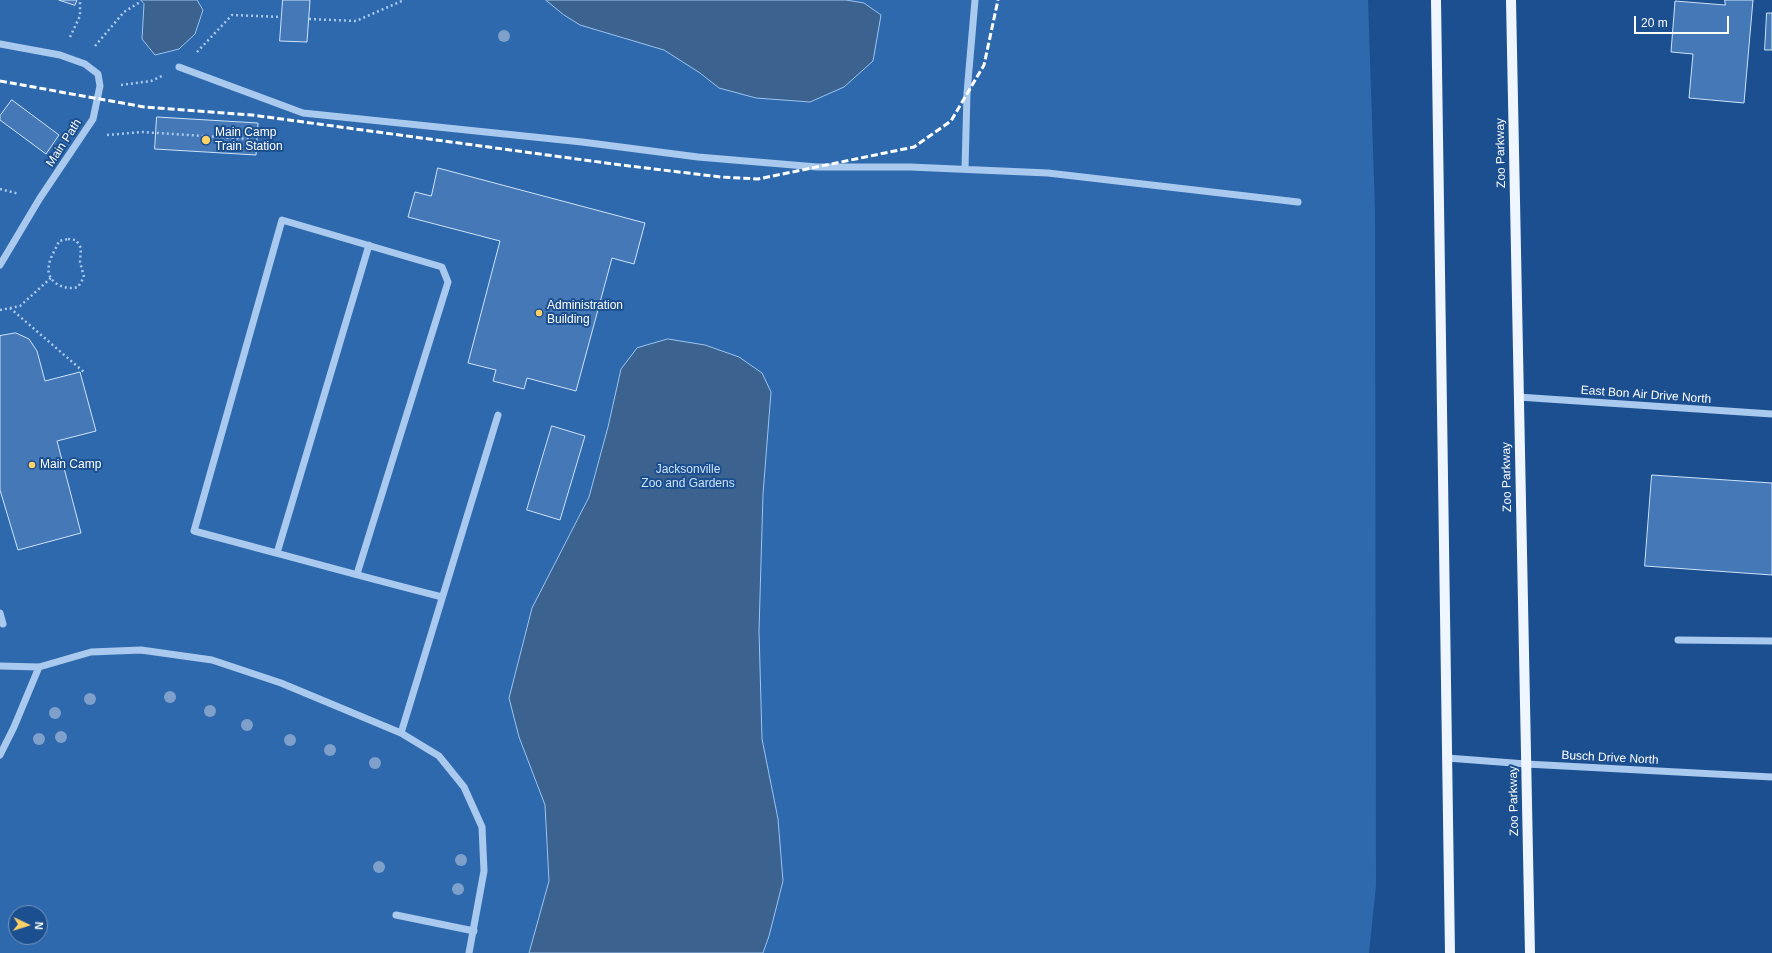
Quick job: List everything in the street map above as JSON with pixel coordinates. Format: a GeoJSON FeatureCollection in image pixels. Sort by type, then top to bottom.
{"type":"FeatureCollection","features":[{"type":"Feature","properties":{"kind":"main road"},"geometry":{"type":"LineString","coordinates":[[1436,0],[1450,953]]}},
{"type":"Feature","properties":{"kind":"main road","name":"Zoo Parkway"},"geometry":{"type":"LineString","coordinates":[[1511,0],[1530,953]]}},
{"type":"Feature","properties":{"kind":"street"},"geometry":{"type":"LineString","coordinates":[[966,170],[967,93],[975,0]]}},
{"type":"Feature","properties":{"kind":"street"},"geometry":{"type":"LineString","coordinates":[[0,44],[60,55],[85,64],[98,74],[100,86]]}},
{"type":"Feature","properties":{"kind":"street"},"geometry":{"type":"LineString","coordinates":[[179,67],[303,113],[582,142],[706,158],[817,167],[1048,173],[1298,202]]}},
{"type":"Feature","properties":{"kind":"street","name":"Main Path"},"geometry":{"type":"LineString","coordinates":[[0,265],[40,198],[92,119],[100,86]]}},
{"type":"Feature","properties":{"kind":"street"},"geometry":{"type":"LineString","coordinates":[[357,574],[448,282],[442,267],[282,220],[194,531],[442,597]]}},
{"type":"Feature","properties":{"kind":"street"},"geometry":{"type":"LineString","coordinates":[[277,553],[369,245]]}},
{"type":"Feature","properties":{"kind":"street","name":"East Bon Air Drive North"},"geometry":{"type":"LineString","coordinates":[[1518,397],[1772,414]]}},
{"type":"Feature","properties":{"kind":"street"},"geometry":{"type":"LineString","coordinates":[[401,733],[498,415]]}},
{"type":"Feature","properties":{"kind":"street"},"geometry":{"type":"LineString","coordinates":[[0,612],[2,624]]}},
{"type":"Feature","properties":{"kind":"street"},"geometry":{"type":"LineString","coordinates":[[1678,640],[1772,641]]}},
{"type":"Feature","properties":{"kind":"street"},"geometry":{"type":"LineString","coordinates":[[0,666],[40,667],[91,652],[140,650],[212,660],[281,683],[401,733],[439,756],[464,787],[482,827],[484,871],[469,953]]}},
{"type":"Feature","properties":{"kind":"street"},"geometry":{"type":"LineString","coordinates":[[0,755],[40,667]]}},
{"type":"Feature","properties":{"kind":"street","name":"Busch Drive North"},"geometry":{"type":"LineString","coordinates":[[1447,758],[1526,764],[1772,777]]}},
{"type":"Feature","properties":{"kind":"street"},"geometry":{"type":"LineString","coordinates":[[396,915],[474,931]]}},
{"type":"Feature","properties":{"kind":"path"},"geometry":{"type":"LineString","coordinates":[[60,55],[80,16],[80,0]]}},
{"type":"Feature","properties":{"kind":"path"},"geometry":{"type":"LineString","coordinates":[[309,19],[356,21],[404,0]]}},
{"type":"Feature","properties":{"kind":"path"},"geometry":{"type":"LineString","coordinates":[[85,64],[103,35],[124,12],[140,2]]}},
{"type":"Feature","properties":{"kind":"path"},"geometry":{"type":"LineString","coordinates":[[100,86],[152,81],[187,64],[232,15],[282,17]]}},
{"type":"Feature","properties":{"kind":"path"},"geometry":{"type":"LineString","coordinates":[[82,136],[142,132],[250,139]]}},
{"type":"Feature","properties":{"kind":"path"},"geometry":{"type":"LineString","coordinates":[[68,239],[76,240],[81,248],[80,262],[84,277],[82,282],[78,288],[63,288],[57,285],[52,277],[48,272],[49,264],[59,242],[68,239]]}},
{"type":"Feature","properties":{"kind":"path"},"geometry":{"type":"LineString","coordinates":[[0,310],[20,306],[52,277]]}},
{"type":"Feature","properties":{"kind":"path"},"geometry":{"type":"LineString","coordinates":[[10,308],[85,373]]}},
{"type":"Feature","properties":{"kind":"green space","name":"Jacksonville Zoo and Gardens"},"geometry":{"type":"Polygon","coordinates":[[[0,0],[1368,0],[1375,209],[1376,885],[1369,953],[0,953],[0,0]]]}},
{"type":"Feature","properties":{"kind":"shaded area"},"geometry":{"type":"Polygon","coordinates":[[[141,0],[197,0],[203,10],[195,34],[179,49],[155,55],[142,39],[144,4],[141,0]]]}},
{"type":"Feature","properties":{"kind":"shaded area"},"geometry":{"type":"Polygon","coordinates":[[[546,0],[846,0],[864,3],[881,15],[873,61],[844,87],[810,102],[756,98],[719,88],[700,73],[664,50],[580,25],[564,15],[546,0]]]}},
{"type":"Feature","properties":{"kind":"shaded area"},"geometry":{"type":"Polygon","coordinates":[[[668,339],[705,345],[739,357],[762,373],[771,392],[763,494],[759,631],[762,739],[778,819],[783,881],[769,936],[763,953],[529,953],[549,881],[545,805],[519,737],[509,698],[532,608],[589,497],[608,427],[621,369],[637,348],[668,339]]]}},
{"type":"Feature","properties":{"kind":"building"},"geometry":{"type":"Polygon","coordinates":[[[59,0],[77,0],[75,5],[59,0]]]}},
{"type":"Feature","properties":{"kind":"building"},"geometry":{"type":"Polygon","coordinates":[[[283,0],[310,0],[307,42],[280,41],[283,0]]]}},
{"type":"Feature","properties":{"kind":"building"},"geometry":{"type":"Polygon","coordinates":[[[1725,0],[1753,0],[1744,103],[1689,98],[1693,54],[1671,52],[1675,1],[1725,5],[1725,0]]]}},
{"type":"Feature","properties":{"kind":"building"},"geometry":{"type":"Polygon","coordinates":[[[1767,13],[1772,13],[1772,50],[1765,50],[1767,13]]]}},
{"type":"Feature","properties":{"kind":"building"},"geometry":{"type":"Polygon","coordinates":[[[12,100],[59,135],[46,154],[0,120],[0,116],[12,100]]]}},
{"type":"Feature","properties":{"kind":"building","name":"Main Camp Train Station"},"geometry":{"type":"Polygon","coordinates":[[[157,117],[258,123],[256,155],[155,149],[157,117]]]}},
{"type":"Feature","properties":{"kind":"building","name":"Administration Building"},"geometry":{"type":"Polygon","coordinates":[[[438,168],[645,223],[634,264],[612,258],[576,391],[527,378],[524,389],[493,381],[496,370],[468,363],[500,241],[408,217],[415,192],[431,196],[438,168]]]}},
{"type":"Feature","properties":{"kind":"building","name":"Main Camp"},"geometry":{"type":"Polygon","coordinates":[[[16,333],[29,339],[37,351],[45,381],[80,372],[96,431],[57,441],[81,533],[18,550],[0,490],[0,336],[16,333]]]}},
{"type":"Feature","properties":{"kind":"building"},"geometry":{"type":"Polygon","coordinates":[[[552,426],[585,436],[560,520],[527,510],[552,426]]]}},
{"type":"Feature","properties":{"kind":"building"},"geometry":{"type":"Polygon","coordinates":[[[1652,475],[1772,483],[1772,575],[1645,566],[1652,475]]]}},
{"type":"Feature","properties":{"kind":"railway"},"geometry":{"type":"LineString","coordinates":[[0,81],[144,107],[252,115],[621,165],[721,177],[758,179],[914,147],[951,121],[984,65],[998,0]]}},
{"type":"Feature","properties":{"kind":"place","name":"Main Camp Train Station"},"geometry":{"type":"Point","coordinates":[206,140]}},
{"type":"Feature","properties":{"kind":"place","name":"Administration Building"},"geometry":{"type":"Point","coordinates":[539,313]}},
{"type":"Feature","properties":{"kind":"place","name":"Main Camp"},"geometry":{"type":"Point","coordinates":[32,465]}}]}
